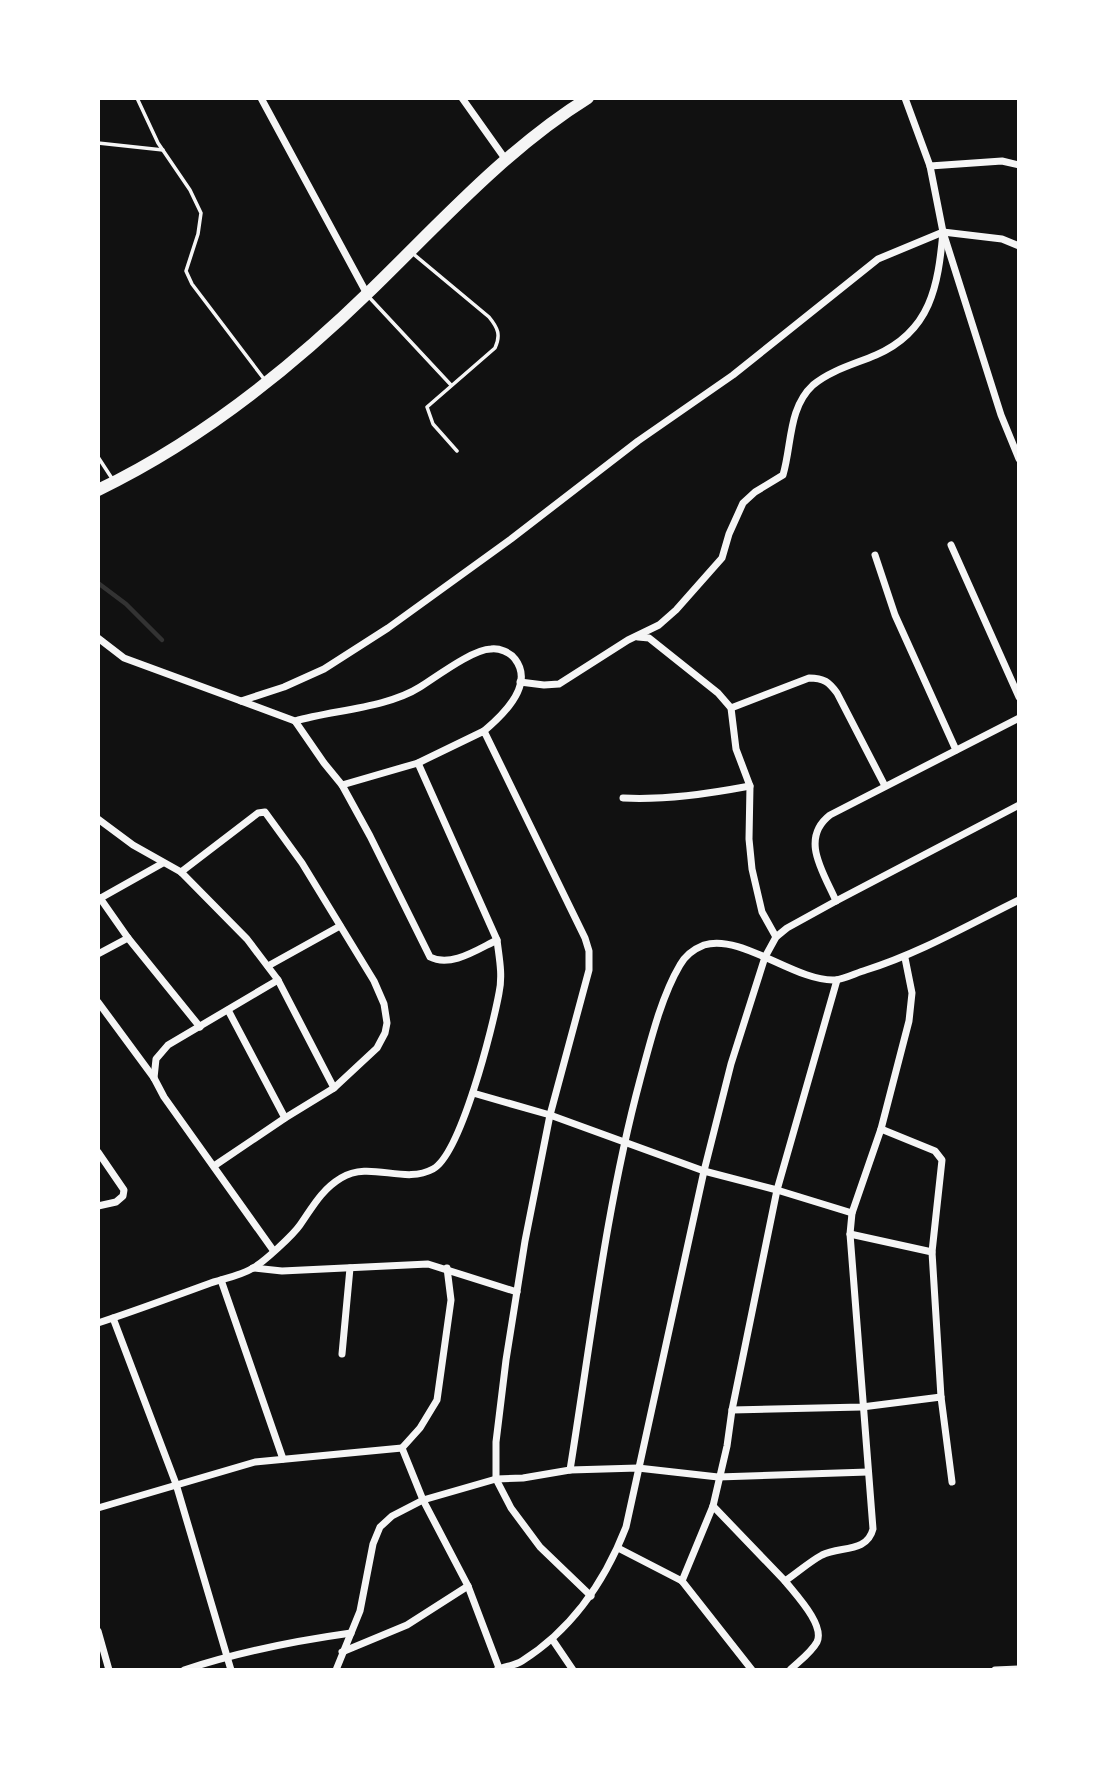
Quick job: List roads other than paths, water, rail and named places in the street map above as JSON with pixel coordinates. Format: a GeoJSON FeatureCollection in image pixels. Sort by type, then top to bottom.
{"type":"FeatureCollection","features":[{"type":"Feature","properties":{"kind":"main road"},"geometry":{"type":"LineString","coordinates":[[98,490],[175,448],[267,383],[367,294],[506,160],[588,98]]}},
{"type":"Feature","properties":{"kind":"street"},"geometry":{"type":"LineString","coordinates":[[261,98],[367,294]]}},
{"type":"Feature","properties":{"kind":"street"},"geometry":{"type":"LineString","coordinates":[[462,98],[506,160]]}},
{"type":"Feature","properties":{"kind":"street"},"geometry":{"type":"LineString","coordinates":[[905,98],[930,166],[943,232],[1001,415],[1019,459]]}},
{"type":"Feature","properties":{"kind":"street"},"geometry":{"type":"LineString","coordinates":[[930,166],[1002,161],[1019,165]]}},
{"type":"Feature","properties":{"kind":"street"},"geometry":{"type":"LineString","coordinates":[[520,682],[559,684],[636,636],[659,625],[701,583],[722,558],[743,503],[755,492],[783,475],[797,409],[813,386],[839,369],[878,354],[901,341],[916,327],[931,300],[939,273],[943,232]]}},
{"type":"Feature","properties":{"kind":"street"},"geometry":{"type":"LineString","coordinates":[[241,701],[284,687],[324,669],[388,628],[511,540],[638,441],[733,375],[878,259],[943,232],[1002,239],[1019,246]]}},
{"type":"Feature","properties":{"kind":"street"},"geometry":{"type":"LineString","coordinates":[[951,545],[1019,697]]}},
{"type":"Feature","properties":{"kind":"street"},"geometry":{"type":"LineString","coordinates":[[875,555],[895,615],[956,750]]}},
{"type":"Feature","properties":{"kind":"street"},"geometry":{"type":"LineString","coordinates":[[636,636],[649,638],[718,693],[732,708],[736,749],[750,786],[749,839],[752,869],[762,912],[776,937]]}},
{"type":"Feature","properties":{"kind":"street"},"geometry":{"type":"LineString","coordinates":[[98,638],[124,658],[295,721],[342,785],[430,957],[438,961],[451,960],[497,940]]}},
{"type":"Feature","properties":{"kind":"street"},"geometry":{"type":"LineString","coordinates":[[295,721],[324,712],[388,700],[417,689],[449,667],[489,648],[504,651],[514,658],[520,669],[520,682],[513,702],[501,717],[484,731],[418,763],[342,785]]}},
{"type":"Feature","properties":{"kind":"street"},"geometry":{"type":"LineString","coordinates":[[732,708],[809,678],[829,682],[886,786]]}},
{"type":"Feature","properties":{"kind":"street"},"geometry":{"type":"LineString","coordinates":[[836,901],[816,856],[814,840],[820,822],[1019,718]]}},
{"type":"Feature","properties":{"kind":"street"},"geometry":{"type":"LineString","coordinates":[[484,731],[557,877],[589,951],[589,970],[550,1115],[517,1292],[496,1443],[496,1479],[526,1532],[591,1596]]}},
{"type":"Feature","properties":{"kind":"street"},"geometry":{"type":"LineString","coordinates":[[98,1322],[253,1268],[299,1226],[321,1194],[352,1172],[365,1170],[421,1174],[436,1168],[443,1160],[473,1093],[500,991],[501,966],[497,940],[418,763]]}},
{"type":"Feature","properties":{"kind":"street"},"geometry":{"type":"LineString","coordinates":[[623,798],[650,799],[704,794],[750,786]]}},
{"type":"Feature","properties":{"kind":"street"},"geometry":{"type":"LineString","coordinates":[[402,1448],[423,1500],[468,1586],[498,1669],[519,1663],[552,1639],[591,1596],[618,1548],[626,1527],[704,1171],[732,1064],[765,957],[776,937],[836,901],[1019,805]]}},
{"type":"Feature","properties":{"kind":"street"},"geometry":{"type":"LineString","coordinates":[[181,872],[258,813],[265,812],[302,863],[374,981],[384,1004],[387,1023],[377,1048],[334,1088],[214,1167]]}},
{"type":"Feature","properties":{"kind":"street"},"geometry":{"type":"LineString","coordinates":[[98,819],[133,845],[181,872],[247,939],[278,980],[334,1088]]}},
{"type":"Feature","properties":{"kind":"street"},"geometry":{"type":"LineString","coordinates":[[163,863],[99,898],[200,1027]]}},
{"type":"Feature","properties":{"kind":"street"},"geometry":{"type":"LineString","coordinates":[[570,1470],[624,1142],[648,1051],[667,993],[680,964],[690,952],[712,943],[725,944],[812,976],[837,980],[905,958],[1019,900]]}},
{"type":"Feature","properties":{"kind":"street"},"geometry":{"type":"LineString","coordinates":[[268,966],[340,926]]}},
{"type":"Feature","properties":{"kind":"street"},"geometry":{"type":"LineString","coordinates":[[98,954],[128,937]]}},
{"type":"Feature","properties":{"kind":"street"},"geometry":{"type":"LineString","coordinates":[[785,1581],[821,1556],[863,1545],[871,1537],[873,1529],[850,1234],[852,1213],[881,1129],[909,1021],[912,993],[905,958]]}},
{"type":"Feature","properties":{"kind":"street"},"geometry":{"type":"LineString","coordinates":[[155,1078],[156,1059],[168,1045],[278,980]]}},
{"type":"Feature","properties":{"kind":"street"},"geometry":{"type":"LineString","coordinates":[[682,1581],[713,1506],[777,1190],[837,980]]}},
{"type":"Feature","properties":{"kind":"street"},"geometry":{"type":"LineString","coordinates":[[98,1002],[155,1078],[164,1097],[274,1250]]}},
{"type":"Feature","properties":{"kind":"street"},"geometry":{"type":"LineString","coordinates":[[228,1010],[285,1118]]}},
{"type":"Feature","properties":{"kind":"street"},"geometry":{"type":"LineString","coordinates":[[473,1093],[550,1115],[704,1171],[852,1213]]}},
{"type":"Feature","properties":{"kind":"street"},"geometry":{"type":"LineString","coordinates":[[881,1129],[936,1151],[942,1160],[932,1252],[941,1397],[952,1482]]}},
{"type":"Feature","properties":{"kind":"street"},"geometry":{"type":"LineString","coordinates":[[98,1152],[124,1190],[123,1196],[116,1202],[98,1206]]}},
{"type":"Feature","properties":{"kind":"street"},"geometry":{"type":"LineString","coordinates":[[850,1234],[932,1252]]}},
{"type":"Feature","properties":{"kind":"street"},"geometry":{"type":"LineString","coordinates":[[253,1268],[270,1272],[428,1264],[517,1292]]}},
{"type":"Feature","properties":{"kind":"street"},"geometry":{"type":"LineString","coordinates":[[342,1354],[349,1268]]}},
{"type":"Feature","properties":{"kind":"street"},"geometry":{"type":"LineString","coordinates":[[98,1508],[255,1462],[402,1448],[420,1427],[437,1400],[451,1300],[447,1268]]}},
{"type":"Feature","properties":{"kind":"street"},"geometry":{"type":"LineString","coordinates":[[221,1280],[283,1459]]}},
{"type":"Feature","properties":{"kind":"street"},"geometry":{"type":"LineString","coordinates":[[113,1318],[176,1484],[231,1670]]}},
{"type":"Feature","properties":{"kind":"street"},"geometry":{"type":"LineString","coordinates":[[732,1410],[862,1407],[941,1397]]}},
{"type":"Feature","properties":{"kind":"street"},"geometry":{"type":"LineString","coordinates":[[336,1670],[360,1611],[373,1544],[380,1527],[392,1516],[423,1500],[496,1479],[523,1478],[570,1470],[638,1468],[718,1477],[868,1472]]}},
{"type":"Feature","properties":{"kind":"street"},"geometry":{"type":"LineString","coordinates":[[713,1506],[785,1581],[815,1621],[818,1631],[815,1646],[790,1670]]}},
{"type":"Feature","properties":{"kind":"street"},"geometry":{"type":"LineString","coordinates":[[618,1548],[682,1581],[752,1670]]}},
{"type":"Feature","properties":{"kind":"street"},"geometry":{"type":"LineString","coordinates":[[342,1652],[407,1625],[468,1586]]}},
{"type":"Feature","properties":{"kind":"street"},"geometry":{"type":"LineString","coordinates":[[98,1633],[108,1670]]}},
{"type":"Feature","properties":{"kind":"street"},"geometry":{"type":"LineString","coordinates":[[184,1670],[227,1655],[351,1633]]}},
{"type":"Feature","properties":{"kind":"street"},"geometry":{"type":"LineString","coordinates":[[552,1639],[573,1670]]}},
{"type":"Feature","properties":{"kind":"street"},"geometry":{"type":"LineString","coordinates":[[995,1670],[1019,1669]]}},
{"type":"Feature","properties":{"kind":"lane"},"geometry":{"type":"LineString","coordinates":[[136,98],[201,213],[198,234],[186,271],[192,284],[267,383]]}},
{"type":"Feature","properties":{"kind":"lane"},"geometry":{"type":"LineString","coordinates":[[98,143],[163,150]]}},
{"type":"Feature","properties":{"kind":"lane"},"geometry":{"type":"LineString","coordinates":[[411,251],[489,317],[497,327],[500,338],[495,348],[427,407],[433,424],[457,452]]}},
{"type":"Feature","properties":{"kind":"lane"},"geometry":{"type":"LineString","coordinates":[[367,294],[451,385]]}},
{"type":"Feature","properties":{"kind":"lane"},"geometry":{"type":"LineString","coordinates":[[98,457],[114,482]]}},
{"type":"Feature","properties":{"kind":"waterway"},"geometry":{"type":"LineString","coordinates":[[98,583],[126,604],[162,640]]}}]}
